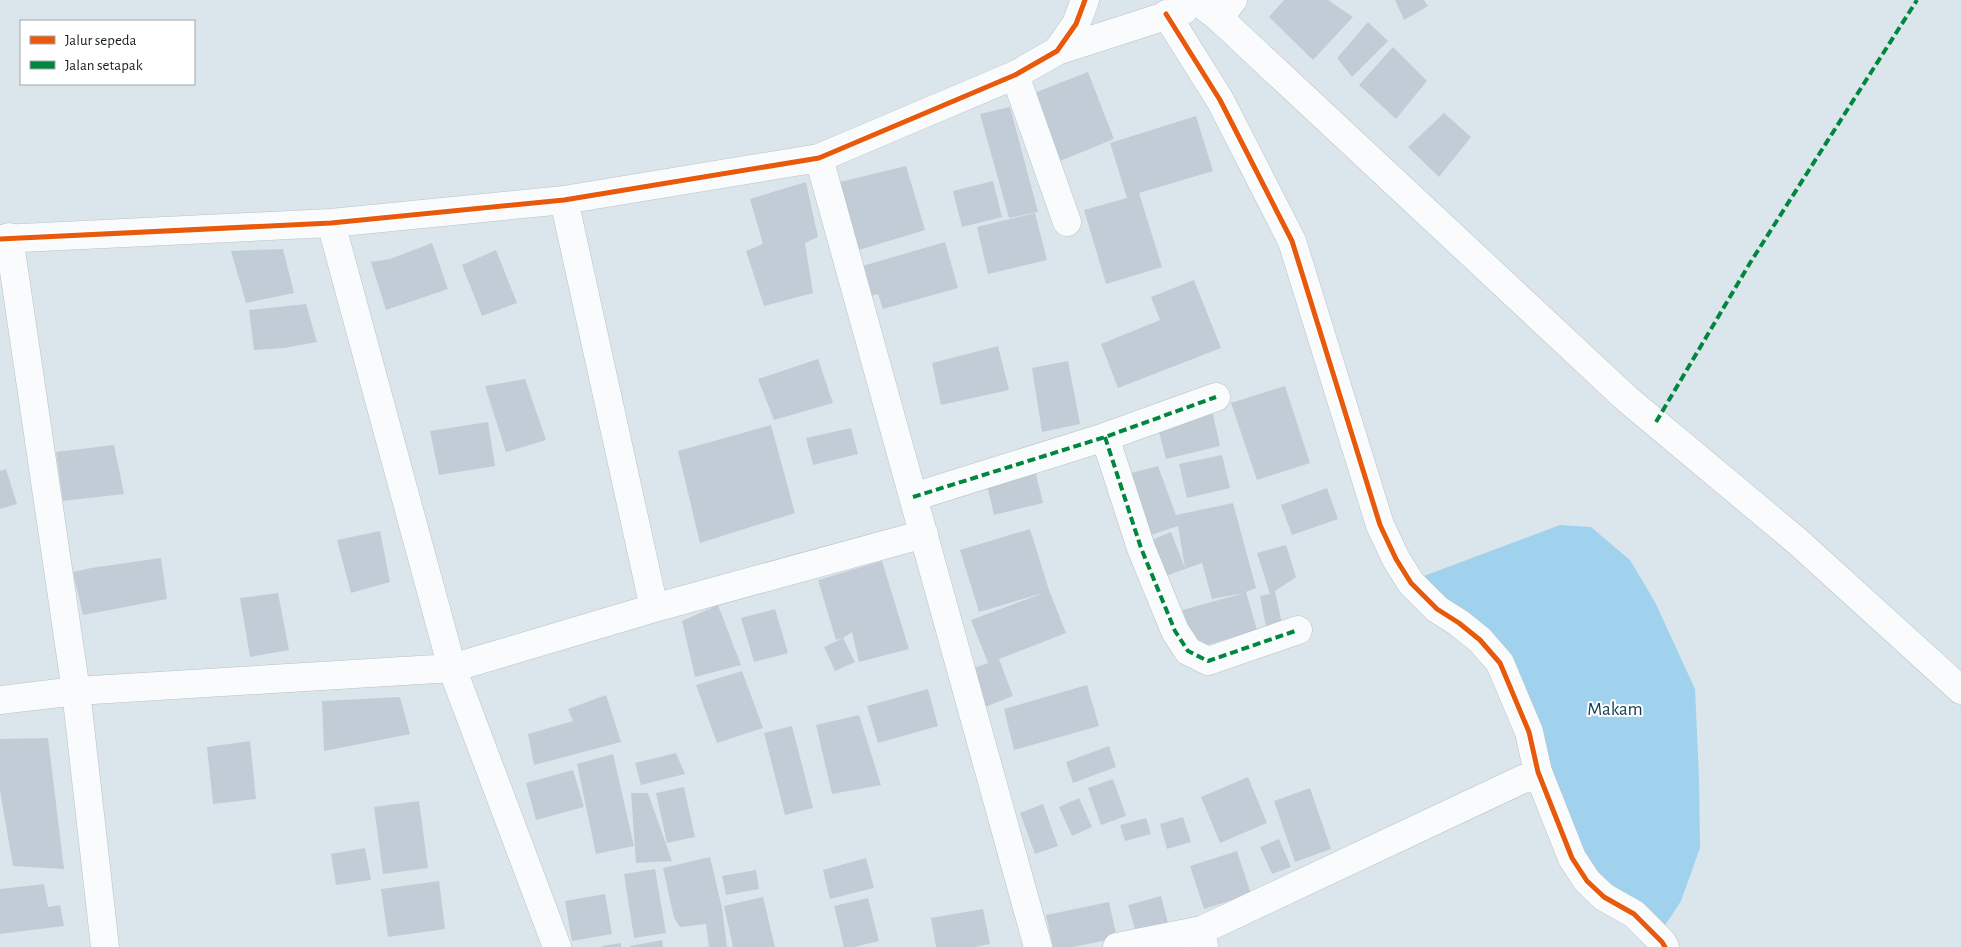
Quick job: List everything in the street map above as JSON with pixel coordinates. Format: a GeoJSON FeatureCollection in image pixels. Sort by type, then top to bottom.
{"type":"FeatureCollection","features":[{"type":"Feature","properties":{"kind":"street"},"geometry":{"type":"LineString","coordinates":[[1056,51],[1076,24],[1085,0]]}},
{"type":"Feature","properties":{"kind":"street"},"geometry":{"type":"LineString","coordinates":[[105,947],[76,690],[5,238],[331,223],[564,200],[819,158],[1015,75],[1056,51],[1166,14],[1212,6],[1636,407],[1797,541],[1961,690]]}},
{"type":"Feature","properties":{"kind":"street"},"geometry":{"type":"LineString","coordinates":[[1166,14],[1220,100],[1292,242],[1380,525],[1396,559],[1411,583],[1422,595],[1437,609],[1459,623],[1480,640],[1500,663],[1529,732],[1538,772],[1572,858],[1587,880],[1604,897],[1634,914],[1665,947]]}},
{"type":"Feature","properties":{"kind":"street"},"geometry":{"type":"LineString","coordinates":[[1015,75],[1067,222]]}},
{"type":"Feature","properties":{"kind":"street"},"geometry":{"type":"LineString","coordinates":[[819,158],[1038,947]]}},
{"type":"Feature","properties":{"kind":"street"},"geometry":{"type":"LineString","coordinates":[[564,200],[654,608]]}},
{"type":"Feature","properties":{"kind":"street"},"geometry":{"type":"LineString","coordinates":[[331,223],[452,668],[557,947]]}},
{"type":"Feature","properties":{"kind":"street"},"geometry":{"type":"LineString","coordinates":[[913,497],[1105,437],[1216,397]]}},
{"type":"Feature","properties":{"kind":"street"},"geometry":{"type":"LineString","coordinates":[[1105,437],[1141,548],[1175,631],[1188,651],[1208,661],[1298,630]]}},
{"type":"Feature","properties":{"kind":"street"},"geometry":{"type":"LineString","coordinates":[[0,700],[76,690],[452,668],[654,608],[924,534]]}},
{"type":"Feature","properties":{"kind":"street"},"geometry":{"type":"LineString","coordinates":[[1117,947],[1203,938],[1538,772]]}},
{"type":"Feature","properties":{"kind":"green space","name":"Makam"},"geometry":{"type":"Polygon","coordinates":[[[1560,525],[1591,527],[1630,560],[1655,602],[1695,689],[1700,848],[1681,901],[1664,927],[1612,889],[1587,859],[1566,815],[1540,740],[1421,577],[1560,525]]]}},
{"type":"Feature","properties":{"kind":"building"},"geometry":{"type":"Polygon","coordinates":[[[1284,0],[1328,0],[1353,17],[1313,60],[1269,17],[1284,0]]]}},
{"type":"Feature","properties":{"kind":"building"},"geometry":{"type":"Polygon","coordinates":[[[1395,0],[1424,0],[1428,6],[1404,20],[1395,0]]]}},
{"type":"Feature","properties":{"kind":"building"},"geometry":{"type":"Polygon","coordinates":[[[1368,22],[1388,41],[1352,77],[1337,58],[1368,22]]]}},
{"type":"Feature","properties":{"kind":"building"},"geometry":{"type":"Polygon","coordinates":[[[1393,47],[1427,81],[1396,119],[1359,85],[1393,47]]]}},
{"type":"Feature","properties":{"kind":"building"},"geometry":{"type":"Polygon","coordinates":[[[1088,72],[1114,139],[1060,161],[1034,93],[1088,72]]]}},
{"type":"Feature","properties":{"kind":"building"},"geometry":{"type":"Polygon","coordinates":[[[1010,107],[1038,212],[1009,218],[980,114],[1010,107]]]}},
{"type":"Feature","properties":{"kind":"building"},"geometry":{"type":"Polygon","coordinates":[[[1444,113],[1471,137],[1439,177],[1408,147],[1444,113]]]}},
{"type":"Feature","properties":{"kind":"building"},"geometry":{"type":"Polygon","coordinates":[[[1196,116],[1213,171],[1139,193],[1162,267],[1106,284],[1084,210],[1127,198],[1110,143],[1196,116]]]}},
{"type":"Feature","properties":{"kind":"building"},"geometry":{"type":"Polygon","coordinates":[[[906,166],[925,230],[859,250],[840,182],[906,166]]]}},
{"type":"Feature","properties":{"kind":"building"},"geometry":{"type":"Polygon","coordinates":[[[993,181],[1002,217],[962,227],[953,191],[993,181]]]}},
{"type":"Feature","properties":{"kind":"building"},"geometry":{"type":"Polygon","coordinates":[[[806,182],[818,237],[805,243],[813,293],[764,306],[746,251],[763,244],[750,199],[806,182]]]}},
{"type":"Feature","properties":{"kind":"building"},"geometry":{"type":"Polygon","coordinates":[[[1035,213],[1047,260],[988,274],[977,227],[1035,213]]]}},
{"type":"Feature","properties":{"kind":"building"},"geometry":{"type":"Polygon","coordinates":[[[945,242],[958,288],[883,309],[878,294],[867,297],[859,267],[945,242]]]}},
{"type":"Feature","properties":{"kind":"building"},"geometry":{"type":"Polygon","coordinates":[[[432,243],[448,289],[386,310],[371,262],[390,259],[432,243]]]}},
{"type":"Feature","properties":{"kind":"building"},"geometry":{"type":"Polygon","coordinates":[[[283,249],[294,293],[246,303],[231,251],[283,249]]]}},
{"type":"Feature","properties":{"kind":"building"},"geometry":{"type":"Polygon","coordinates":[[[496,250],[517,303],[482,316],[462,265],[496,250]]]}},
{"type":"Feature","properties":{"kind":"building"},"geometry":{"type":"Polygon","coordinates":[[[1194,280],[1221,348],[1118,388],[1101,344],[1160,320],[1151,297],[1194,280]]]}},
{"type":"Feature","properties":{"kind":"building"},"geometry":{"type":"Polygon","coordinates":[[[306,304],[317,342],[284,348],[254,350],[249,310],[306,304]]]}},
{"type":"Feature","properties":{"kind":"building"},"geometry":{"type":"Polygon","coordinates":[[[998,346],[1009,390],[941,405],[932,363],[998,346]]]}},
{"type":"Feature","properties":{"kind":"building"},"geometry":{"type":"Polygon","coordinates":[[[818,359],[833,403],[774,420],[758,379],[818,359]]]}},
{"type":"Feature","properties":{"kind":"building"},"geometry":{"type":"Polygon","coordinates":[[[1068,361],[1080,424],[1042,432],[1032,368],[1068,361]]]}},
{"type":"Feature","properties":{"kind":"building"},"geometry":{"type":"Polygon","coordinates":[[[525,379],[546,440],[506,452],[485,386],[525,379]]]}},
{"type":"Feature","properties":{"kind":"building"},"geometry":{"type":"Polygon","coordinates":[[[1285,386],[1310,463],[1257,480],[1231,403],[1285,386]]]}},
{"type":"Feature","properties":{"kind":"building"},"geometry":{"type":"Polygon","coordinates":[[[1212,410],[1220,446],[1166,459],[1157,424],[1212,410]]]}},
{"type":"Feature","properties":{"kind":"building"},"geometry":{"type":"Polygon","coordinates":[[[488,422],[495,466],[439,475],[430,431],[488,422]]]}},
{"type":"Feature","properties":{"kind":"building"},"geometry":{"type":"Polygon","coordinates":[[[771,425],[795,513],[700,543],[678,451],[771,425]]]}},
{"type":"Feature","properties":{"kind":"building"},"geometry":{"type":"Polygon","coordinates":[[[851,428],[858,454],[813,465],[806,438],[851,428]]]}},
{"type":"Feature","properties":{"kind":"building"},"geometry":{"type":"Polygon","coordinates":[[[114,445],[124,494],[63,501],[56,452],[114,445]]]}},
{"type":"Feature","properties":{"kind":"building"},"geometry":{"type":"Polygon","coordinates":[[[1222,455],[1230,488],[1187,498],[1179,464],[1222,455]]]}},
{"type":"Feature","properties":{"kind":"building"},"geometry":{"type":"Polygon","coordinates":[[[1034,466],[1043,503],[994,515],[985,477],[1034,466]]]}},
{"type":"Feature","properties":{"kind":"building"},"geometry":{"type":"Polygon","coordinates":[[[1158,466],[1176,515],[1233,503],[1256,588],[1246,592],[1257,630],[1190,650],[1179,611],[1244,593],[1212,599],[1202,563],[1160,578],[1145,543],[1171,532],[1185,568],[1178,526],[1151,535],[1131,473],[1158,466]]]}},
{"type":"Feature","properties":{"kind":"building"},"geometry":{"type":"Polygon","coordinates":[[[6,469],[17,504],[0,509],[0,471],[6,469]]]}},
{"type":"Feature","properties":{"kind":"building"},"geometry":{"type":"Polygon","coordinates":[[[1327,488],[1338,519],[1292,535],[1281,505],[1327,488]]]}},
{"type":"Feature","properties":{"kind":"building"},"geometry":{"type":"Polygon","coordinates":[[[1030,529],[1049,590],[1066,633],[999,659],[1013,696],[985,707],[971,669],[988,663],[971,620],[1043,593],[979,612],[960,550],[1030,529]]]}},
{"type":"Feature","properties":{"kind":"building"},"geometry":{"type":"Polygon","coordinates":[[[380,531],[390,582],[351,593],[337,540],[380,531]]]}},
{"type":"Feature","properties":{"kind":"building"},"geometry":{"type":"Polygon","coordinates":[[[1286,545],[1296,577],[1275,591],[1282,624],[1266,627],[1260,596],[1270,594],[1257,553],[1286,545]]]}},
{"type":"Feature","properties":{"kind":"building"},"geometry":{"type":"Polygon","coordinates":[[[161,558],[167,599],[83,615],[73,572],[161,558]]]}},
{"type":"Feature","properties":{"kind":"building"},"geometry":{"type":"Polygon","coordinates":[[[882,561],[909,649],[859,662],[852,632],[836,640],[818,580],[882,561]]]}},
{"type":"Feature","properties":{"kind":"building"},"geometry":{"type":"Polygon","coordinates":[[[278,593],[289,650],[250,657],[240,598],[278,593]]]}},
{"type":"Feature","properties":{"kind":"building"},"geometry":{"type":"Polygon","coordinates":[[[718,605],[741,665],[695,677],[682,621],[718,605]]]}},
{"type":"Feature","properties":{"kind":"building"},"geometry":{"type":"Polygon","coordinates":[[[775,609],[788,653],[754,662],[741,618],[775,609]]]}},
{"type":"Feature","properties":{"kind":"building"},"geometry":{"type":"Polygon","coordinates":[[[843,638],[855,662],[835,671],[824,647],[843,638]]]}},
{"type":"Feature","properties":{"kind":"building"},"geometry":{"type":"Polygon","coordinates":[[[742,671],[763,728],[717,743],[696,685],[742,671]]]}},
{"type":"Feature","properties":{"kind":"building"},"geometry":{"type":"Polygon","coordinates":[[[1087,685],[1099,726],[1014,750],[1004,709],[1087,685]]]}},
{"type":"Feature","properties":{"kind":"building"},"geometry":{"type":"Polygon","coordinates":[[[928,689],[938,726],[878,743],[867,706],[928,689]]]}},
{"type":"Feature","properties":{"kind":"building"},"geometry":{"type":"Polygon","coordinates":[[[606,695],[621,742],[534,765],[528,734],[573,721],[568,709],[606,695]]]}},
{"type":"Feature","properties":{"kind":"building"},"geometry":{"type":"Polygon","coordinates":[[[400,697],[410,734],[324,751],[322,701],[400,697]]]}},
{"type":"Feature","properties":{"kind":"building"},"geometry":{"type":"Polygon","coordinates":[[[859,715],[881,785],[832,794],[816,725],[859,715]]]}},
{"type":"Feature","properties":{"kind":"building"},"geometry":{"type":"Polygon","coordinates":[[[792,726],[813,808],[785,815],[764,733],[792,726]]]}},
{"type":"Feature","properties":{"kind":"building"},"geometry":{"type":"Polygon","coordinates":[[[48,738],[64,869],[13,866],[0,791],[0,739],[48,738]]]}},
{"type":"Feature","properties":{"kind":"building"},"geometry":{"type":"Polygon","coordinates":[[[250,741],[256,799],[213,804],[207,747],[250,741]]]}},
{"type":"Feature","properties":{"kind":"building"},"geometry":{"type":"Polygon","coordinates":[[[1109,746],[1116,767],[1073,783],[1066,762],[1109,746]]]}},
{"type":"Feature","properties":{"kind":"building"},"geometry":{"type":"Polygon","coordinates":[[[676,753],[685,774],[641,785],[635,763],[676,753]]]}},
{"type":"Feature","properties":{"kind":"building"},"geometry":{"type":"Polygon","coordinates":[[[613,754],[634,846],[596,854],[577,764],[613,754]]]}},
{"type":"Feature","properties":{"kind":"building"},"geometry":{"type":"Polygon","coordinates":[[[573,770],[584,807],[536,820],[526,783],[573,770]]]}},
{"type":"Feature","properties":{"kind":"building"},"geometry":{"type":"Polygon","coordinates":[[[1248,777],[1267,823],[1220,843],[1201,797],[1248,777]]]}},
{"type":"Feature","properties":{"kind":"building"},"geometry":{"type":"Polygon","coordinates":[[[1113,779],[1126,816],[1101,825],[1088,788],[1113,779]]]}},
{"type":"Feature","properties":{"kind":"building"},"geometry":{"type":"Polygon","coordinates":[[[684,787],[695,837],[667,843],[656,793],[684,787]]]}},
{"type":"Feature","properties":{"kind":"building"},"geometry":{"type":"Polygon","coordinates":[[[1310,788],[1331,849],[1295,862],[1274,801],[1310,788]]]}},
{"type":"Feature","properties":{"kind":"building"},"geometry":{"type":"Polygon","coordinates":[[[631,793],[648,793],[672,861],[636,863],[631,793]]]}},
{"type":"Feature","properties":{"kind":"building"},"geometry":{"type":"Polygon","coordinates":[[[1079,798],[1092,827],[1072,836],[1059,807],[1079,798]]]}},
{"type":"Feature","properties":{"kind":"building"},"geometry":{"type":"Polygon","coordinates":[[[419,801],[428,868],[383,874],[374,807],[419,801]]]}},
{"type":"Feature","properties":{"kind":"building"},"geometry":{"type":"Polygon","coordinates":[[[1043,804],[1058,846],[1035,854],[1020,813],[1043,804]]]}},
{"type":"Feature","properties":{"kind":"building"},"geometry":{"type":"Polygon","coordinates":[[[1183,817],[1191,842],[1167,849],[1160,824],[1183,817]]]}},
{"type":"Feature","properties":{"kind":"building"},"geometry":{"type":"Polygon","coordinates":[[[1146,818],[1151,834],[1125,841],[1120,825],[1146,818]]]}},
{"type":"Feature","properties":{"kind":"building"},"geometry":{"type":"Polygon","coordinates":[[[1279,839],[1291,867],[1272,874],[1260,847],[1279,839]]]}},
{"type":"Feature","properties":{"kind":"building"},"geometry":{"type":"Polygon","coordinates":[[[365,848],[371,880],[336,885],[331,854],[365,848]]]}},
{"type":"Feature","properties":{"kind":"building"},"geometry":{"type":"Polygon","coordinates":[[[1237,851],[1251,894],[1204,909],[1190,866],[1237,851]]]}},
{"type":"Feature","properties":{"kind":"building"},"geometry":{"type":"Polygon","coordinates":[[[710,857],[722,908],[727,947],[709,947],[706,924],[680,927],[674,918],[663,868],[710,857]]]}},
{"type":"Feature","properties":{"kind":"building"},"geometry":{"type":"Polygon","coordinates":[[[866,858],[874,888],[830,899],[823,870],[866,858]]]}},
{"type":"Feature","properties":{"kind":"building"},"geometry":{"type":"Polygon","coordinates":[[[655,869],[666,933],[634,938],[624,874],[655,869]]]}},
{"type":"Feature","properties":{"kind":"building"},"geometry":{"type":"Polygon","coordinates":[[[756,870],[759,889],[726,895],[722,876],[756,870]]]}},
{"type":"Feature","properties":{"kind":"building"},"geometry":{"type":"Polygon","coordinates":[[[439,881],[445,929],[388,937],[381,889],[439,881]]]}},
{"type":"Feature","properties":{"kind":"building"},"geometry":{"type":"Polygon","coordinates":[[[44,884],[48,907],[60,905],[64,926],[0,934],[0,889],[44,884]]]}},
{"type":"Feature","properties":{"kind":"building"},"geometry":{"type":"Polygon","coordinates":[[[605,894],[612,934],[572,941],[565,901],[605,894]]]}},
{"type":"Feature","properties":{"kind":"building"},"geometry":{"type":"Polygon","coordinates":[[[1161,896],[1169,927],[1137,936],[1128,905],[1161,896]]]}},
{"type":"Feature","properties":{"kind":"building"},"geometry":{"type":"Polygon","coordinates":[[[763,897],[775,947],[733,947],[724,906],[763,897]]]}},
{"type":"Feature","properties":{"kind":"building"},"geometry":{"type":"Polygon","coordinates":[[[868,898],[879,941],[854,947],[844,947],[834,906],[868,898]]]}},
{"type":"Feature","properties":{"kind":"building"},"geometry":{"type":"Polygon","coordinates":[[[1109,902],[1117,938],[1073,947],[1053,947],[1046,915],[1109,902]]]}},
{"type":"Feature","properties":{"kind":"building"},"geometry":{"type":"Polygon","coordinates":[[[983,909],[990,944],[975,947],[936,947],[931,918],[983,909]]]}},
{"type":"Feature","properties":{"kind":"building"},"geometry":{"type":"Polygon","coordinates":[[[662,940],[663,947],[630,947],[630,946],[662,940]]]}},
{"type":"Feature","properties":{"kind":"building"},"geometry":{"type":"Polygon","coordinates":[[[621,943],[621,947],[602,947],[602,946],[621,943]]]}},
{"type":"Feature","properties":{"kind":"marked path"},"geometry":{"type":"LineString","coordinates":[[1656,422],[1750,263],[1917,0]]}},
{"type":"Feature","properties":{"kind":"marked path"},"geometry":{"type":"LineString","coordinates":[[913,497],[1105,437],[1216,397]]}},
{"type":"Feature","properties":{"kind":"marked path"},"geometry":{"type":"LineString","coordinates":[[1105,437],[1141,548],[1175,631],[1188,651],[1208,661],[1298,630]]}},
{"type":"Feature","properties":{"kind":"cycle path"},"geometry":{"type":"LineString","coordinates":[[0,239],[331,223],[564,200],[819,158],[1015,75],[1057,51],[1076,24],[1085,0]]}},
{"type":"Feature","properties":{"kind":"cycle path"},"geometry":{"type":"LineString","coordinates":[[1166,14],[1220,100],[1292,241],[1380,525],[1396,559],[1411,583],[1437,609],[1459,623],[1480,640],[1500,663],[1529,732],[1538,772],[1572,858],[1587,881],[1604,897],[1634,914],[1665,947]]}}]}
